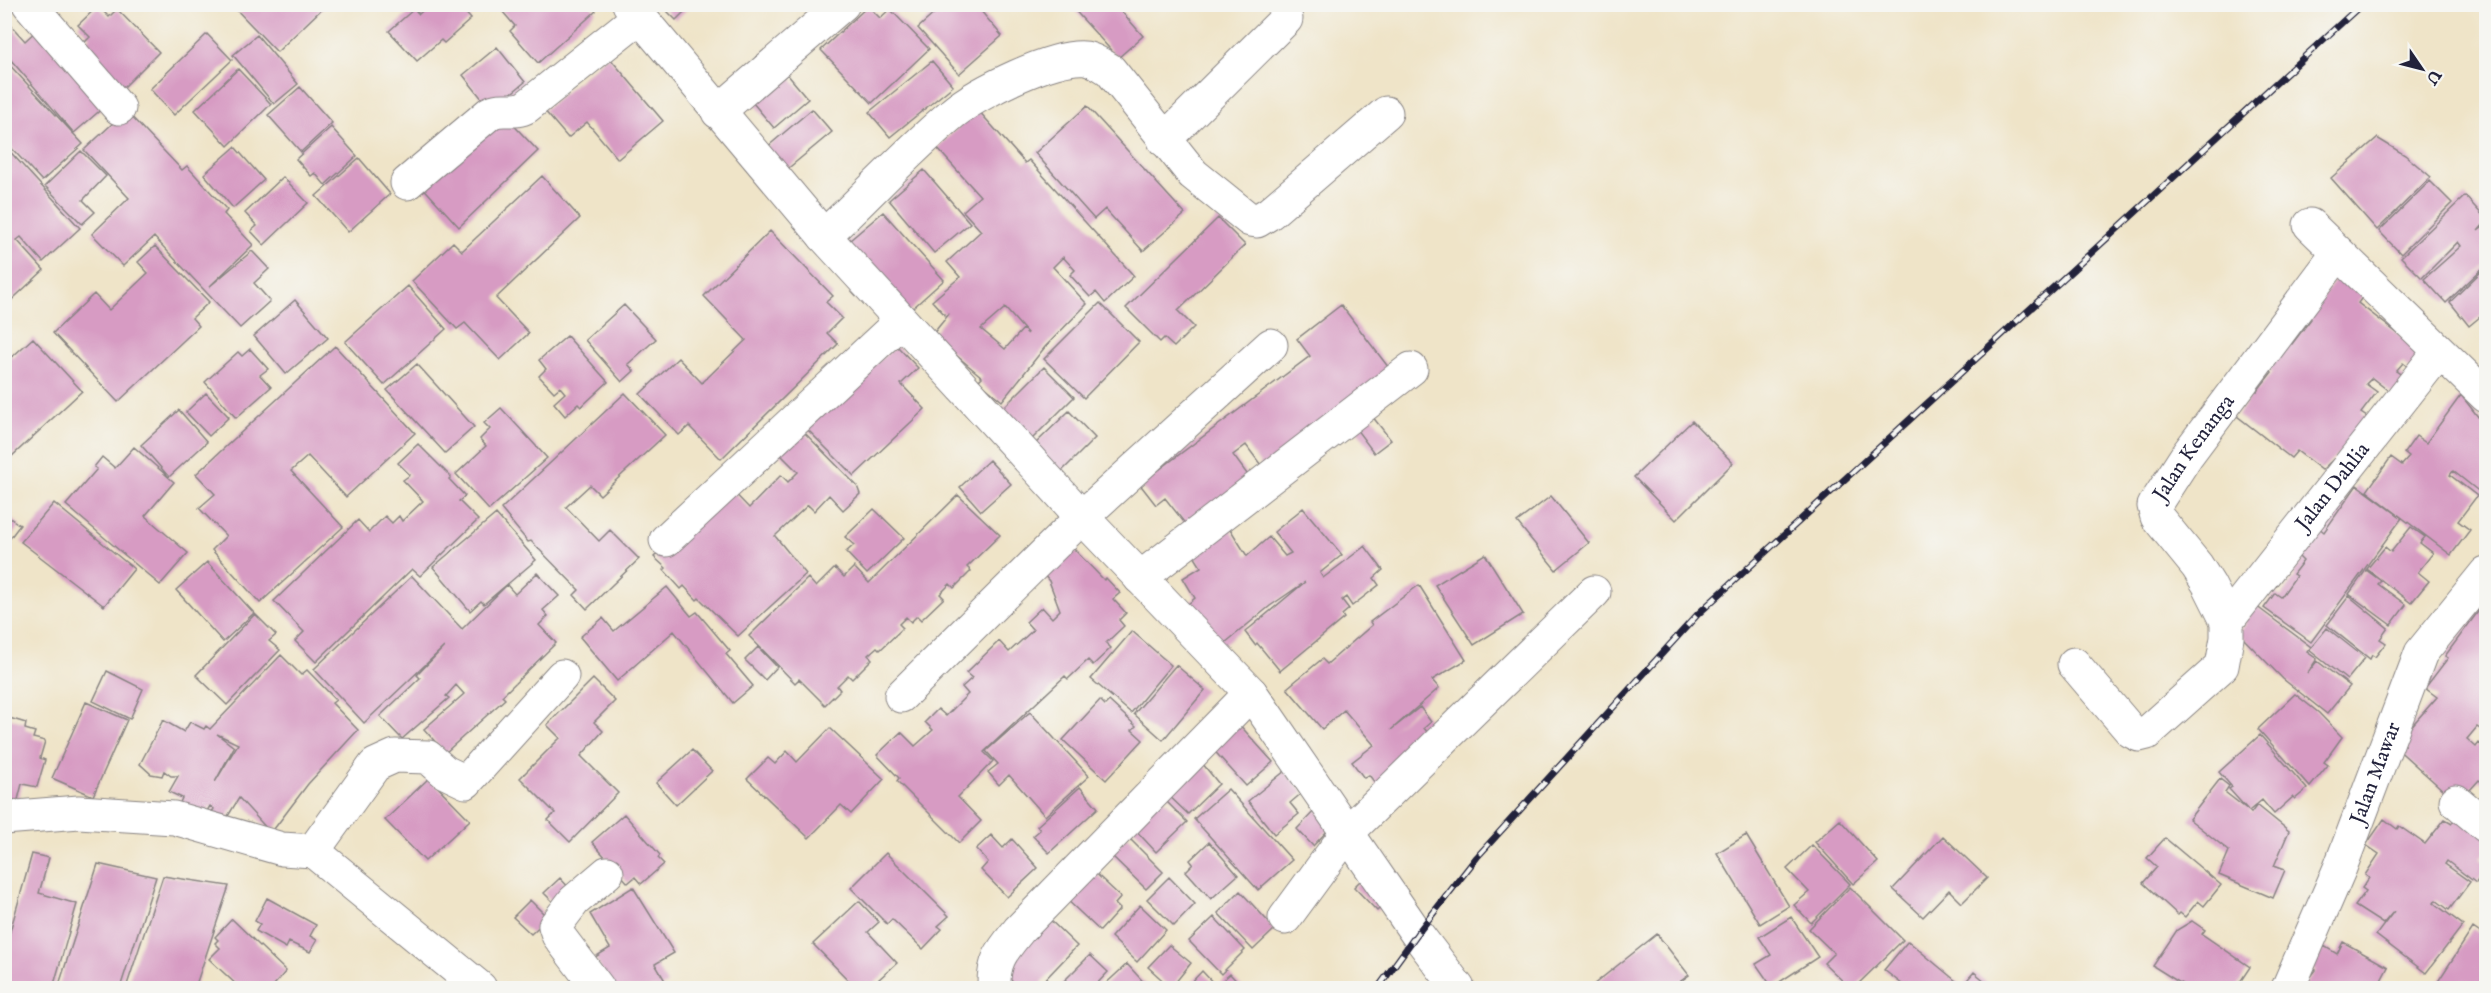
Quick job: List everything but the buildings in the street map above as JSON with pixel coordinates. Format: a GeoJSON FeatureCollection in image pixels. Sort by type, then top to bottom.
{"type":"FeatureCollection","features":[{"type":"Feature","properties":{"kind":"street"},"geometry":{"type":"LineString","coordinates":[[29,4],[118,108]]}},
{"type":"Feature","properties":{"kind":"street"},"geometry":{"type":"LineString","coordinates":[[718,112],[843,4]]}},
{"type":"Feature","properties":{"kind":"street"},"geometry":{"type":"LineString","coordinates":[[407,183],[496,109],[515,111],[526,107],[634,10],[824,236],[1082,517],[1251,693],[1417,934],[1458,988]]}},
{"type":"Feature","properties":{"kind":"street"},"geometry":{"type":"LineString","coordinates":[[1164,140],[1286,19]]}},
{"type":"Feature","properties":{"kind":"street"},"geometry":{"type":"LineString","coordinates":[[824,236],[953,113],[977,95],[1036,69],[1068,60],[1084,58],[1110,70],[1193,174],[1250,220],[1257,221],[1270,213],[1386,113]]}},
{"type":"Feature","properties":{"kind":"street"},"geometry":{"type":"LineString","coordinates":[[2310,225],[2487,396]]}},
{"type":"Feature","properties":{"kind":"street","name":"Jalan Kenanga"},"geometry":{"type":"LineString","coordinates":[[2227,621],[2197,566],[2157,517],[2154,506],[2187,455],[2338,253]]}},
{"type":"Feature","properties":{"kind":"street"},"geometry":{"type":"LineString","coordinates":[[666,540],[901,321]]}},
{"type":"Feature","properties":{"kind":"street"},"geometry":{"type":"LineString","coordinates":[[902,696],[1082,517],[1271,345]]}},
{"type":"Feature","properties":{"kind":"street","name":"Jalan Dahlia"},"geometry":{"type":"LineString","coordinates":[[2227,621],[2439,352]]}},
{"type":"Feature","properties":{"kind":"street"},"geometry":{"type":"LineString","coordinates":[[1140,578],[1410,369]]}},
{"type":"Feature","properties":{"kind":"street","name":"Jalan Mawar"},"geometry":{"type":"LineString","coordinates":[[2288,988],[2340,868],[2421,653],[2487,573]]}},
{"type":"Feature","properties":{"kind":"street"},"geometry":{"type":"LineString","coordinates":[[1285,918],[1348,832],[1594,592]]}},
{"type":"Feature","properties":{"kind":"street"},"geometry":{"type":"LineString","coordinates":[[2074,664],[2131,731],[2139,735],[2147,733],[2222,666],[2227,638],[2227,621]]}},
{"type":"Feature","properties":{"kind":"street"},"geometry":{"type":"LineString","coordinates":[[313,850],[375,765],[395,756],[428,757],[446,772],[466,782],[562,676]]}},
{"type":"Feature","properties":{"kind":"street"},"geometry":{"type":"LineString","coordinates":[[994,988],[993,970],[997,960],[1019,930],[1251,693]]}},
{"type":"Feature","properties":{"kind":"street"},"geometry":{"type":"LineString","coordinates":[[2456,801],[2487,826]]}},
{"type":"Feature","properties":{"kind":"street"},"geometry":{"type":"LineString","coordinates":[[4,818],[79,812],[174,818],[282,849],[313,850],[480,988]]}},
{"type":"Feature","properties":{"kind":"street"},"geometry":{"type":"LineString","coordinates":[[598,988],[558,935],[555,926],[574,901],[607,873]]}},
{"type":"Feature","properties":{"kind":"railway"},"geometry":{"type":"LineString","coordinates":[[1378,988],[1477,857],[1698,614],[2362,4]]}}]}
